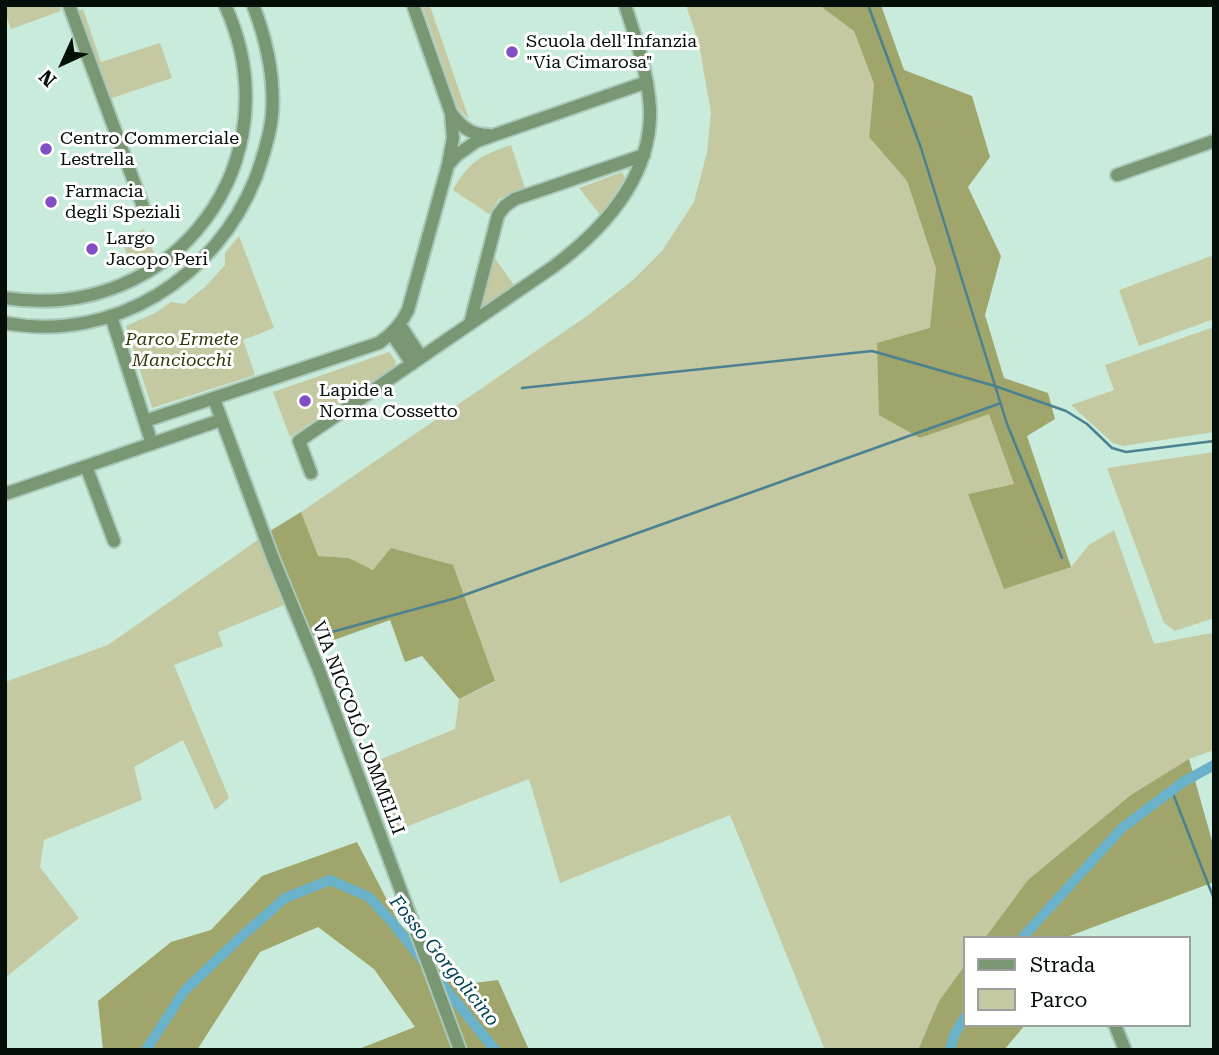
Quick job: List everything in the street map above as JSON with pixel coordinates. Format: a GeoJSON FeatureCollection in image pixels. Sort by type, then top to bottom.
{"type":"FeatureCollection","features":[{"type":"Feature","properties":{"kind":"street"},"geometry":{"type":"LineString","coordinates":[[69,5],[145,212]]}},
{"type":"Feature","properties":{"kind":"street"},"geometry":{"type":"LineString","coordinates":[[5,298],[59,300],[127,284],[161,264],[203,222],[228,182],[245,126],[243,59],[225,5]]}},
{"type":"Feature","properties":{"kind":"street"},"geometry":{"type":"LineString","coordinates":[[5,323],[55,327],[111,316],[140,305],[167,290],[200,262],[222,237],[250,190],[265,150],[271,123],[273,89],[270,60],[253,5]]}},
{"type":"Feature","properties":{"kind":"street"},"geometry":{"type":"LineString","coordinates":[[413,5],[451,113],[457,122],[471,133],[493,135]]}},
{"type":"Feature","properties":{"kind":"street"},"geometry":{"type":"LineString","coordinates":[[311,473],[299,441],[566,257],[601,227],[624,196],[644,155],[650,128],[647,82],[625,5]]}},
{"type":"Feature","properties":{"kind":"street"},"geometry":{"type":"LineString","coordinates":[[448,165],[468,146],[493,135],[647,82]]}},
{"type":"Feature","properties":{"kind":"street"},"geometry":{"type":"LineString","coordinates":[[145,422],[368,347],[396,330],[408,310],[448,165],[453,138],[451,113]]}},
{"type":"Feature","properties":{"kind":"street"},"geometry":{"type":"LineString","coordinates":[[1117,174],[1214,141]]}},
{"type":"Feature","properties":{"kind":"street"},"geometry":{"type":"LineString","coordinates":[[470,324],[495,225],[505,206],[515,199],[644,155]]}},
{"type":"Feature","properties":{"kind":"street"},"geometry":{"type":"LineString","coordinates":[[203,222],[222,237]]}},
{"type":"Feature","properties":{"kind":"street"},"geometry":{"type":"LineString","coordinates":[[111,316],[152,444]]}},
{"type":"Feature","properties":{"kind":"street"},"geometry":{"type":"LineString","coordinates":[[396,330],[416,360]]}},
{"type":"Feature","properties":{"kind":"street","name":"VIA NICCOLÒ JOMMELLI"},"geometry":{"type":"LineString","coordinates":[[214,399],[319,670],[460,1050]]}},
{"type":"Feature","properties":{"kind":"street"},"geometry":{"type":"LineString","coordinates":[[5,494],[221,420]]}},
{"type":"Feature","properties":{"kind":"street"},"geometry":{"type":"LineString","coordinates":[[86,466],[114,541]]}},
{"type":"Feature","properties":{"kind":"street"},"geometry":{"type":"LineString","coordinates":[[1116,1027],[1125,1050]]}},
{"type":"Feature","properties":{"kind":"green space"},"geometry":{"type":"Polygon","coordinates":[[[5,5],[59,5],[61,11],[11,29],[5,5]]]}},
{"type":"Feature","properties":{"kind":"green space"},"geometry":{"type":"Polygon","coordinates":[[[422,5],[431,9],[469,119],[459,109],[455,100],[422,5]]]}},
{"type":"Feature","properties":{"kind":"green space"},"geometry":{"type":"Polygon","coordinates":[[[686,5],[819,5],[854,30],[874,84],[869,137],[907,181],[936,270],[920,438],[989,413],[1014,484],[968,494],[1071,567],[1089,545],[1114,530],[1154,644],[1211,633],[1214,640],[1214,750],[1189,759],[1026,884],[987,936],[964,936],[964,966],[939,1001],[918,1050],[825,1050],[730,815],[560,883],[529,779],[390,833],[364,766],[455,729],[459,699],[495,682],[373,570],[349,558],[317,556],[301,512],[587,316],[633,280],[662,251],[694,202],[707,152],[711,113],[699,44],[686,5]]]}},
{"type":"Feature","properties":{"kind":"green space"},"geometry":{"type":"Polygon","coordinates":[[[819,5],[881,5],[904,70],[972,96],[990,157],[968,187],[1001,256],[985,315],[1004,378],[1048,393],[1055,419],[1027,436],[1071,567],[1004,589],[968,494],[1014,484],[989,414],[920,438],[879,415],[877,343],[930,328],[936,269],[907,181],[869,137],[874,84],[854,31],[819,5]]]}},
{"type":"Feature","properties":{"kind":"green space"},"geometry":{"type":"Polygon","coordinates":[[[83,9],[101,62],[160,43],[172,78],[109,99],[77,11],[83,9]]]}},
{"type":"Feature","properties":{"kind":"green space"},"geometry":{"type":"Polygon","coordinates":[[[511,145],[525,188],[499,199],[489,214],[453,190],[477,160],[511,145]]]}},
{"type":"Feature","properties":{"kind":"green space"},"geometry":{"type":"Polygon","coordinates":[[[622,172],[625,178],[601,216],[579,188],[622,172]]]}},
{"type":"Feature","properties":{"kind":"green space"},"geometry":{"type":"Polygon","coordinates":[[[144,229],[156,257],[131,268],[122,239],[144,229]]]}},
{"type":"Feature","properties":{"kind":"green space","name":"Parco Ermete Manciocchi"},"geometry":{"type":"Polygon","coordinates":[[[239,236],[274,328],[243,340],[255,375],[152,408],[126,326],[155,313],[171,302],[184,304],[206,286],[225,265],[225,253],[239,236]]]}},
{"type":"Feature","properties":{"kind":"green space"},"geometry":{"type":"Polygon","coordinates":[[[1214,255],[1214,319],[1139,346],[1119,290],[1214,255]]]}},
{"type":"Feature","properties":{"kind":"green space"},"geometry":{"type":"Polygon","coordinates":[[[494,257],[514,285],[481,308],[494,257]]]}},
{"type":"Feature","properties":{"kind":"green space"},"geometry":{"type":"Polygon","coordinates":[[[1214,327],[1214,432],[1123,446],[1113,443],[1071,405],[1114,390],[1105,365],[1214,327]]]}},
{"type":"Feature","properties":{"kind":"green space"},"geometry":{"type":"Polygon","coordinates":[[[389,352],[396,366],[290,437],[273,392],[389,352]]]}},
{"type":"Feature","properties":{"kind":"green space"},"geometry":{"type":"Polygon","coordinates":[[[1214,452],[1214,618],[1175,631],[1164,623],[1107,468],[1214,452]]]}},
{"type":"Feature","properties":{"kind":"green space"},"geometry":{"type":"Polygon","coordinates":[[[301,512],[318,556],[349,558],[373,570],[391,548],[453,565],[495,681],[459,699],[422,656],[405,662],[390,620],[314,647],[270,531],[301,512]]]}},
{"type":"Feature","properties":{"kind":"green space"},"geometry":{"type":"Polygon","coordinates":[[[259,539],[284,605],[218,632],[223,646],[174,665],[229,798],[215,810],[183,740],[134,767],[142,800],[44,840],[40,867],[79,918],[5,978],[5,682],[108,645],[259,539]]]}},
{"type":"Feature","properties":{"kind":"green space"},"geometry":{"type":"Polygon","coordinates":[[[1189,759],[1214,848],[1214,882],[1069,936],[986,936],[1028,880],[1131,795],[1189,759]]]}},
{"type":"Feature","properties":{"kind":"green space"},"geometry":{"type":"Polygon","coordinates":[[[357,842],[399,923],[458,985],[498,980],[529,1050],[356,1050],[415,1027],[374,969],[318,927],[260,952],[197,1050],[103,1050],[98,1001],[171,942],[211,930],[262,876],[357,842]]]}},
{"type":"Feature","properties":{"kind":"green space"},"geometry":{"type":"Polygon","coordinates":[[[964,966],[964,1027],[1023,1027],[1004,1050],[918,1050],[939,1001],[964,966]]]}},
{"type":"Feature","properties":{"kind":"waterway"},"geometry":{"type":"LineString","coordinates":[[868,5],[921,148],[1007,424],[1062,558]]}},
{"type":"Feature","properties":{"kind":"waterway"},"geometry":{"type":"LineString","coordinates":[[522,388],[872,351],[995,386],[1066,411],[1087,424],[1112,448],[1126,452],[1214,441]]}},
{"type":"Feature","properties":{"kind":"waterway"},"geometry":{"type":"LineString","coordinates":[[317,636],[456,598],[1001,403]]}},
{"type":"Feature","properties":{"kind":"waterway","name":"Fosso Gorgolicino"},"geometry":{"type":"LineString","coordinates":[[1024,936],[1122,828],[1183,782],[1214,765]]}},
{"type":"Feature","properties":{"kind":"waterway"},"geometry":{"type":"LineString","coordinates":[[1172,791],[1214,899]]}},
{"type":"Feature","properties":{"kind":"waterway","name":"Fosso Gorgolicino"},"geometry":{"type":"LineString","coordinates":[[146,1050],[185,990],[241,937],[285,898],[330,880],[369,897],[495,1050]]}},
{"type":"Feature","properties":{"kind":"waterway","name":"Fosso Gorgolicino"},"geometry":{"type":"LineString","coordinates":[[950,1050],[954,1035],[964,1019]]}},
{"type":"Feature","properties":{"kind":"place","name":"Scuola dell'Infanzia \"Via Cimarosa\""},"geometry":{"type":"Point","coordinates":[512,52]}},
{"type":"Feature","properties":{"kind":"place","name":"Centro Commerciale Lestrella"},"geometry":{"type":"Point","coordinates":[46,149]}},
{"type":"Feature","properties":{"kind":"place","name":"Farmacia degli Speziali"},"geometry":{"type":"Point","coordinates":[51,202]}},
{"type":"Feature","properties":{"kind":"place","name":"Largo Jacopo Peri"},"geometry":{"type":"Point","coordinates":[92,249]}},
{"type":"Feature","properties":{"kind":"place","name":"Lapide a Norma Cossetto"},"geometry":{"type":"Point","coordinates":[305,401]}}]}
